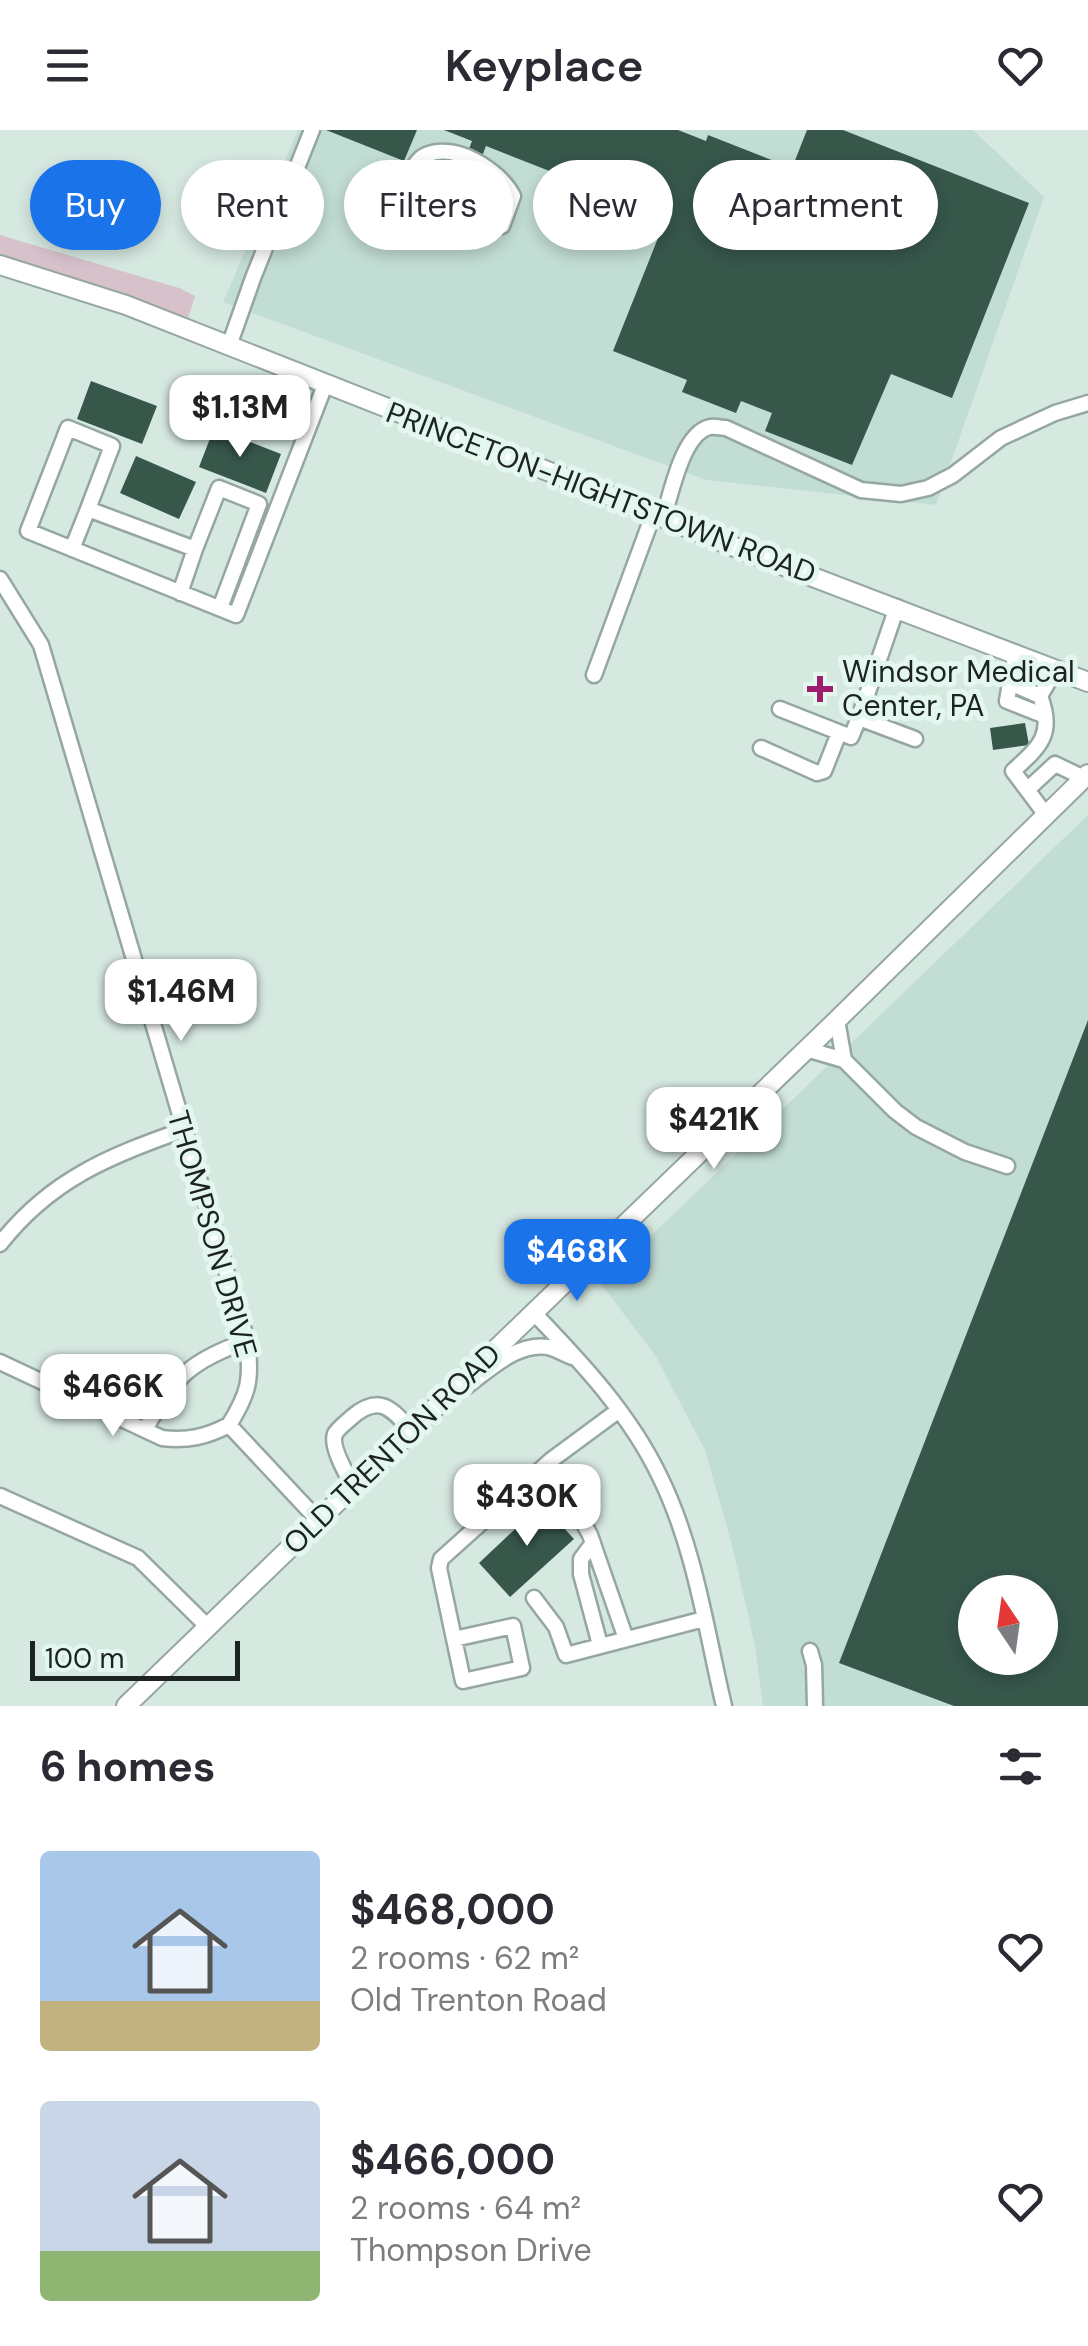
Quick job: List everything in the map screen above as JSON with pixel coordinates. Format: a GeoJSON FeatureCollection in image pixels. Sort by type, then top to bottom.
{"type":"FeatureCollection","features":[{"type":"Feature","properties":{"kind":"main road","name":"PRINCETON-HIGHTSTOWN ROAD"},"geometry":{"type":"LineString","coordinates":[[0,265],[126,305],[1086,683]]}},
{"type":"Feature","properties":{"kind":"main road","name":"OLD TRENTON ROAD"},"geometry":{"type":"LineString","coordinates":[[126,1706],[1086,776]]}},
{"type":"Feature","properties":{"kind":"street"},"geometry":{"type":"LineString","coordinates":[[229,346],[312,130]]}},
{"type":"Feature","properties":{"kind":"street"},"geometry":{"type":"LineString","coordinates":[[418,160],[436,152],[472,160]]}},
{"type":"Feature","properties":{"kind":"street"},"geometry":{"type":"LineString","coordinates":[[72,549],[112,446],[68,428],[28,531],[72,549],[220,608],[236,615],[325,384]]}},
{"type":"Feature","properties":{"kind":"street"},"geometry":{"type":"LineString","coordinates":[[594,674],[695,435],[710,427],[726,428],[861,490],[901,494],[928,488],[953,475],[1001,438],[1055,412],[1088,403]]}},
{"type":"Feature","properties":{"kind":"street"},"geometry":{"type":"LineString","coordinates":[[180,592],[219,488],[259,504],[220,608]]}},
{"type":"Feature","properties":{"kind":"street"},"geometry":{"type":"LineString","coordinates":[[88,510],[196,549]]}},
{"type":"Feature","properties":{"kind":"street","name":"THOMPSON DRIVE"},"geometry":{"type":"LineString","coordinates":[[0,579],[42,645],[247,1341],[252,1373],[245,1399],[229,1425]]}},
{"type":"Feature","properties":{"kind":"street"},"geometry":{"type":"LineString","coordinates":[[780,710],[851,738],[897,607]]}},
{"type":"Feature","properties":{"kind":"street"},"geometry":{"type":"LineString","coordinates":[[1016,654],[1007,701],[1044,716]]}},
{"type":"Feature","properties":{"kind":"street"},"geometry":{"type":"LineString","coordinates":[[1040,696],[1056,669]]}},
{"type":"Feature","properties":{"kind":"street"},"geometry":{"type":"LineString","coordinates":[[1010,683],[1040,696],[1044,706],[1045,735],[1039,747],[1013,772],[1046,815]]}},
{"type":"Feature","properties":{"kind":"street"},"geometry":{"type":"LineString","coordinates":[[859,718],[915,740]]}},
{"type":"Feature","properties":{"kind":"street"},"geometry":{"type":"LineString","coordinates":[[760,748],[817,772],[824,771],[840,733]]}},
{"type":"Feature","properties":{"kind":"street"},"geometry":{"type":"LineString","coordinates":[[1039,747],[1054,764],[1086,776]]}},
{"type":"Feature","properties":{"kind":"street"},"geometry":{"type":"LineString","coordinates":[[1028,790],[1054,764]]}},
{"type":"Feature","properties":{"kind":"street"},"geometry":{"type":"LineString","coordinates":[[837,1020],[844,1060]]}},
{"type":"Feature","properties":{"kind":"street"},"geometry":{"type":"LineString","coordinates":[[806,1050],[844,1060],[916,1128],[964,1152],[1007,1166]]}},
{"type":"Feature","properties":{"kind":"street"},"geometry":{"type":"LineString","coordinates":[[0,1244],[43,1199],[80,1172],[122,1151],[183,1130]]}},
{"type":"Feature","properties":{"kind":"street"},"geometry":{"type":"LineString","coordinates":[[534,1313],[619,1410],[660,1477],[687,1548],[724,1706]]}},
{"type":"Feature","properties":{"kind":"street"},"geometry":{"type":"LineString","coordinates":[[145,1430],[160,1402],[184,1372],[247,1341]]}},
{"type":"Feature","properties":{"kind":"street"},"geometry":{"type":"LineString","coordinates":[[433,1409],[512,1354],[530,1347],[551,1348],[579,1360]]}},
{"type":"Feature","properties":{"kind":"street"},"geometry":{"type":"LineString","coordinates":[[0,1362],[162,1438],[183,1441],[208,1436],[229,1425],[317,1519]]}},
{"type":"Feature","properties":{"kind":"street"},"geometry":{"type":"LineString","coordinates":[[353,1486],[338,1453],[338,1430],[373,1405],[388,1408],[411,1430]]}},
{"type":"Feature","properties":{"kind":"street"},"geometry":{"type":"LineString","coordinates":[[454,1639],[514,1626],[522,1668],[463,1681],[454,1639],[439,1568],[441,1559],[550,1461],[619,1410]]}},
{"type":"Feature","properties":{"kind":"street"},"geometry":{"type":"LineString","coordinates":[[550,1461],[593,1543],[626,1638]]}},
{"type":"Feature","properties":{"kind":"street"},"geometry":{"type":"LineString","coordinates":[[0,1496],[138,1558],[208,1627]]}},
{"type":"Feature","properties":{"kind":"street"},"geometry":{"type":"LineString","coordinates":[[593,1543],[581,1560],[581,1574],[600,1646]]}},
{"type":"Feature","properties":{"kind":"street"},"geometry":{"type":"LineString","coordinates":[[534,1598],[556,1627],[566,1655],[704,1619]]}},
{"type":"Feature","properties":{"kind":"street"},"geometry":{"type":"LineString","coordinates":[[810,1651],[815,1706]]}},
{"type":"Feature","properties":{"kind":"shaded area"},"geometry":{"type":"Polygon","coordinates":[[[298,130],[973,130],[1044,197],[936,505],[706,480],[223,302],[246,250],[324,250],[324,160],[285,160],[298,130]]]}},
{"type":"Feature","properties":{"kind":"shaded area"},"geometry":{"type":"Polygon","coordinates":[[[0,235],[30,244],[30,250],[51,250],[195,296],[185,328],[0,265],[0,235]]]}},
{"type":"Feature","properties":{"kind":"shaded area"},"geometry":{"type":"Polygon","coordinates":[[[1088,815],[1088,1706],[763,1706],[755,1646],[705,1450],[655,1355],[601,1284],[1088,815]]]}},
{"type":"Feature","properties":{"kind":"building"},"geometry":{"type":"Polygon","coordinates":[[[326,130],[417,130],[401,160],[326,130]]]}},
{"type":"Feature","properties":{"kind":"building"},"geometry":{"type":"Polygon","coordinates":[[[444,130],[678,130],[706,141],[708,135],[772,160],[693,160],[693,250],[938,250],[938,167],[1029,203],[952,398],[891,374],[852,465],[765,431],[772,413],[741,401],[736,413],[682,392],[687,380],[613,351],[653,250],[673,250],[673,160],[533,160],[533,164],[486,146],[481,159],[467,154],[472,141],[444,130]]]}},
{"type":"Feature","properties":{"kind":"building"},"geometry":{"type":"Polygon","coordinates":[[[807,130],[843,130],[919,160],[795,160],[807,130]]]}},
{"type":"Feature","properties":{"kind":"building"},"geometry":{"type":"Polygon","coordinates":[[[91,381],[157,406],[142,444],[77,419],[91,381]]]}},
{"type":"Feature","properties":{"kind":"building"},"geometry":{"type":"Polygon","coordinates":[[[214,428],[281,454],[266,493],[199,467],[214,428]]]}},
{"type":"Feature","properties":{"kind":"building"},"geometry":{"type":"Polygon","coordinates":[[[136,456],[196,482],[179,519],[120,493],[136,456]]]}},
{"type":"Feature","properties":{"kind":"building"},"geometry":{"type":"Polygon","coordinates":[[[1025,723],[1029,745],[993,750],[990,728],[1025,723]]]}},
{"type":"Feature","properties":{"kind":"building"},"geometry":{"type":"Polygon","coordinates":[[[1088,1020],[1088,1706],[954,1706],[839,1663],[1088,1020]]]}},
{"type":"Feature","properties":{"kind":"building"},"geometry":{"type":"Polygon","coordinates":[[[547,1497],[560,1511],[554,1517],[574,1539],[510,1597],[479,1563],[530,1515],[536,1514],[533,1510],[547,1497]]]}},
{"type":"Feature","properties":{"kind":"place","name":"Windsor Medical Center, PA"},"geometry":{"type":"Point","coordinates":[820,689]}}]}
